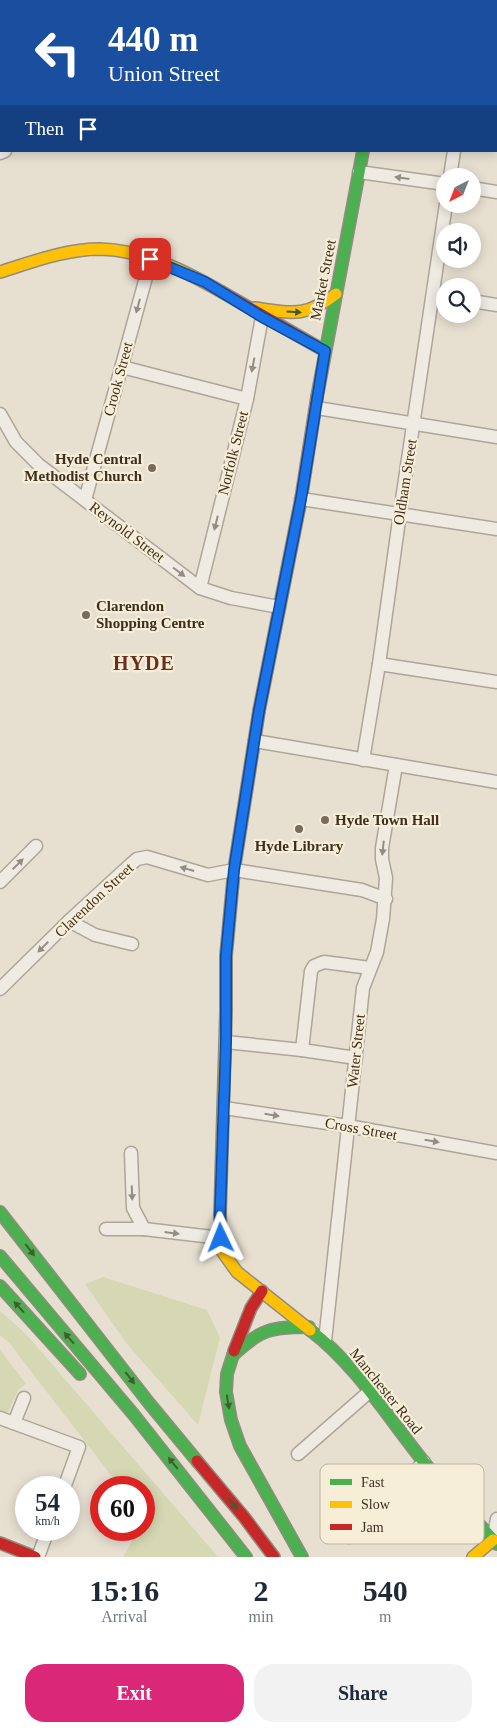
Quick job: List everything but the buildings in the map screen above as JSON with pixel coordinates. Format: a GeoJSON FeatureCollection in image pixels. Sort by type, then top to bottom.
{"type":"FeatureCollection","features":[{"type":"Feature","properties":{"kind":"main road","name":"Market Street"},"geometry":{"type":"LineString","coordinates":[[237,1272],[222,1251],[220,1215],[226,1042],[226,956],[234,870],[279,607],[301,499],[325,351],[363,152]]}},
{"type":"Feature","properties":{"kind":"main road"},"geometry":{"type":"LineString","coordinates":[[0,272],[73,252],[111,250],[150,259],[205,282],[262,317],[325,351]]}},
{"type":"Feature","properties":{"kind":"main road"},"geometry":{"type":"LineString","coordinates":[[247,307],[301,314],[322,306],[336,294]]}},
{"type":"Feature","properties":{"kind":"main road"},"geometry":{"type":"LineString","coordinates":[[0,1212],[143,1395],[244,1517],[274,1557]]}},
{"type":"Feature","properties":{"kind":"main road"},"geometry":{"type":"LineString","coordinates":[[0,1256],[134,1415],[246,1557]]}},
{"type":"Feature","properties":{"kind":"main road","name":"Manchester Road"},"geometry":{"type":"LineString","coordinates":[[237,1272],[325,1341],[370,1392],[424,1462]]}},
{"type":"Feature","properties":{"kind":"main road"},"geometry":{"type":"LineString","coordinates":[[0,1286],[85,1380]]}},
{"type":"Feature","properties":{"kind":"main road"},"geometry":{"type":"LineString","coordinates":[[262,1291],[251,1308],[233,1355],[227,1374],[226,1392],[231,1420],[240,1446],[302,1557]]}},
{"type":"Feature","properties":{"kind":"main road"},"geometry":{"type":"LineString","coordinates":[[233,1355],[254,1337],[271,1328],[309,1327]]}},
{"type":"Feature","properties":{"kind":"main road"},"geometry":{"type":"LineString","coordinates":[[196,1512],[232,1557]]}},
{"type":"Feature","properties":{"kind":"main road","name":"Manchester Road"},"geometry":{"type":"LineString","coordinates":[[484,1530],[495,1542]]}},
{"type":"Feature","properties":{"kind":"main road"},"geometry":{"type":"LineString","coordinates":[[473,1557],[495,1542]]}},
{"type":"Feature","properties":{"kind":"main road"},"geometry":{"type":"LineString","coordinates":[[0,1543],[36,1557]]}},
{"type":"Feature","properties":{"kind":"street"},"geometry":{"type":"LineString","coordinates":[[451,168],[454,152]]}},
{"type":"Feature","properties":{"kind":"street"},"geometry":{"type":"LineString","coordinates":[[358,172],[436,183]]}},
{"type":"Feature","properties":{"kind":"street"},"geometry":{"type":"LineString","coordinates":[[481,189],[497,192]]}},
{"type":"Feature","properties":{"kind":"street","name":"Oldham Street"},"geometry":{"type":"LineString","coordinates":[[440,278],[445,213]]}},
{"type":"Feature","properties":{"kind":"street","name":"Crook Street"},"geometry":{"type":"LineString","coordinates":[[85,500],[150,259]]}},
{"type":"Feature","properties":{"kind":"street"},"geometry":{"type":"LineString","coordinates":[[481,303],[497,305]]}},
{"type":"Feature","properties":{"kind":"street","name":"Oldham Street"},"geometry":{"type":"LineString","coordinates":[[363,760],[414,423],[436,311]]}},
{"type":"Feature","properties":{"kind":"street","name":"Norfolk Street"},"geometry":{"type":"LineString","coordinates":[[200,588],[247,399],[262,317]]}},
{"type":"Feature","properties":{"kind":"street"},"geometry":{"type":"LineString","coordinates":[[122,367],[247,399]]}},
{"type":"Feature","properties":{"kind":"street"},"geometry":{"type":"LineString","coordinates":[[317,408],[497,437]]}},
{"type":"Feature","properties":{"kind":"street","name":"Reynold Street"},"geometry":{"type":"LineString","coordinates":[[0,415],[16,442],[38,465],[200,588],[231,598],[279,607]]}},
{"type":"Feature","properties":{"kind":"street"},"geometry":{"type":"LineString","coordinates":[[301,499],[497,529]]}},
{"type":"Feature","properties":{"kind":"street"},"geometry":{"type":"LineString","coordinates":[[379,664],[497,682]]}},
{"type":"Feature","properties":{"kind":"street"},"geometry":{"type":"LineString","coordinates":[[255,741],[497,782]]}},
{"type":"Feature","properties":{"kind":"street","name":"Water Street"},"geometry":{"type":"LineString","coordinates":[[325,1341],[363,988],[379,944],[386,899],[386,878],[382,848],[396,766]]}},
{"type":"Feature","properties":{"kind":"street"},"geometry":{"type":"LineString","coordinates":[[0,882],[36,846]]}},
{"type":"Feature","properties":{"kind":"street","name":"Clarendon Street"},"geometry":{"type":"LineString","coordinates":[[0,989],[69,921],[130,865],[142,858],[147,857],[208,875],[234,870]]}},
{"type":"Feature","properties":{"kind":"street"},"geometry":{"type":"LineString","coordinates":[[234,870],[362,890],[386,899]]}},
{"type":"Feature","properties":{"kind":"street"},"geometry":{"type":"LineString","coordinates":[[69,921],[95,934],[132,944]]}},
{"type":"Feature","properties":{"kind":"street"},"geometry":{"type":"LineString","coordinates":[[302,1050],[311,971],[314,966],[324,962],[370,968]]}},
{"type":"Feature","properties":{"kind":"street"},"geometry":{"type":"LineString","coordinates":[[226,1042],[356,1058]]}},
{"type":"Feature","properties":{"kind":"street","name":"Cross Street"},"geometry":{"type":"LineString","coordinates":[[224,1108],[348,1126],[497,1153]]}},
{"type":"Feature","properties":{"kind":"street"},"geometry":{"type":"LineString","coordinates":[[131,1153],[133,1208],[144,1230]]}},
{"type":"Feature","properties":{"kind":"street"},"geometry":{"type":"LineString","coordinates":[[106,1229],[144,1230],[221,1238]]}},
{"type":"Feature","properties":{"kind":"street"},"geometry":{"type":"LineString","coordinates":[[298,1454],[370,1392]]}},
{"type":"Feature","properties":{"kind":"street"},"geometry":{"type":"LineString","coordinates":[[14,1423],[24,1398]]}},
{"type":"Feature","properties":{"kind":"street"},"geometry":{"type":"LineString","coordinates":[[0,1418],[79,1447],[68,1476]]}},
{"type":"Feature","properties":{"kind":"street"},"geometry":{"type":"LineString","coordinates":[[495,1542],[497,1519]]}},
{"type":"Feature","properties":{"kind":"street"},"geometry":{"type":"LineString","coordinates":[[36,1557],[43,1541]]}},
{"type":"Feature","properties":{"kind":"green space"},"geometry":{"type":"Polygon","coordinates":[[[103,1277],[207,1310],[220,1338],[198,1425],[127,1344],[85,1284],[103,1277]]]}},
{"type":"Feature","properties":{"kind":"green space"},"geometry":{"type":"Polygon","coordinates":[[[0,1311],[26,1334],[148,1476],[112,1476],[10,1344],[0,1335],[0,1311]]]}},
{"type":"Feature","properties":{"kind":"green space"},"geometry":{"type":"Polygon","coordinates":[[[0,1350],[26,1384],[19,1389],[8,1412],[0,1414],[0,1350]]]}},
{"type":"Feature","properties":{"kind":"green space"},"geometry":{"type":"Polygon","coordinates":[[[155,1484],[218,1557],[123,1557],[132,1541],[155,1541],[155,1484]]]}},
{"type":"Feature","properties":{"kind":"traffic: fast"},"geometry":{"type":"LineString","coordinates":[[317,397],[363,152]]}},
{"type":"Feature","properties":{"kind":"traffic: fast"},"geometry":{"type":"LineString","coordinates":[[226,1012],[226,956],[234,870],[259,711]]}},
{"type":"Feature","properties":{"kind":"traffic: fast"},"geometry":{"type":"LineString","coordinates":[[0,1212],[149,1403],[197,1461]]}},
{"type":"Feature","properties":{"kind":"traffic: fast"},"geometry":{"type":"LineString","coordinates":[[0,1256],[134,1415],[246,1557]]}},
{"type":"Feature","properties":{"kind":"traffic: fast"},"geometry":{"type":"LineString","coordinates":[[0,1286],[80,1374]]}},
{"type":"Feature","properties":{"kind":"traffic: fast"},"geometry":{"type":"LineString","coordinates":[[233,1355],[251,1340],[267,1331],[309,1327]]}},
{"type":"Feature","properties":{"kind":"traffic: fast"},"geometry":{"type":"LineString","coordinates":[[310,1330],[327,1344],[356,1375],[426,1464]]}},
{"type":"Feature","properties":{"kind":"traffic: fast"},"geometry":{"type":"LineString","coordinates":[[233,1355],[227,1374],[226,1392],[231,1420],[240,1446],[302,1557]]}},
{"type":"Feature","properties":{"kind":"traffic: fast"},"geometry":{"type":"LineString","coordinates":[[484,1530],[497,1544]]}},
{"type":"Feature","properties":{"kind":"traffic: slow"},"geometry":{"type":"LineString","coordinates":[[0,272],[75,251],[116,250],[164,263],[222,292]]}},
{"type":"Feature","properties":{"kind":"traffic: slow"},"geometry":{"type":"LineString","coordinates":[[255,308],[297,312],[315,307],[336,294]]}},
{"type":"Feature","properties":{"kind":"traffic: slow"},"geometry":{"type":"LineString","coordinates":[[226,1012],[220,1215],[222,1251],[237,1272],[310,1330]]}},
{"type":"Feature","properties":{"kind":"traffic: slow"},"geometry":{"type":"LineString","coordinates":[[473,1557],[493,1540]]}},
{"type":"Feature","properties":{"kind":"traffic: jam"},"geometry":{"type":"LineString","coordinates":[[222,292],[325,351]]}},
{"type":"Feature","properties":{"kind":"traffic: jam"},"geometry":{"type":"LineString","coordinates":[[259,711],[301,499],[317,397]]}},
{"type":"Feature","properties":{"kind":"traffic: jam"},"geometry":{"type":"LineString","coordinates":[[234,1351],[251,1308],[262,1291]]}},
{"type":"Feature","properties":{"kind":"traffic: jam"},"geometry":{"type":"LineString","coordinates":[[197,1461],[244,1517],[274,1557]]}},
{"type":"Feature","properties":{"kind":"traffic: jam"},"geometry":{"type":"LineString","coordinates":[[0,1543],[35,1557]]}},
{"type":"Feature","properties":{"kind":"place","name":"Hyde Central Methodist Church"},"geometry":{"type":"Point","coordinates":[152,468]}},
{"type":"Feature","properties":{"kind":"place","name":"Clarendon Shopping Centre"},"geometry":{"type":"Point","coordinates":[86,615]}},
{"type":"Feature","properties":{"kind":"place","name":"Hyde Town Hall"},"geometry":{"type":"Point","coordinates":[325,820]}},
{"type":"Feature","properties":{"kind":"place","name":"Hyde Library"},"geometry":{"type":"Point","coordinates":[299,829]}},
{"type":"Feature","properties":{"kind":"district","name":"HYDE"},"geometry":{"type":"Point","coordinates":[144,663]}},
{"type":"Feature","properties":{"kind":"route"},"geometry":{"type":"LineString","coordinates":[[150,259],[205,282],[262,317],[325,351],[301,499],[259,711],[234,870],[226,956],[226,1042],[220,1215],[221,1238]]}}]}
